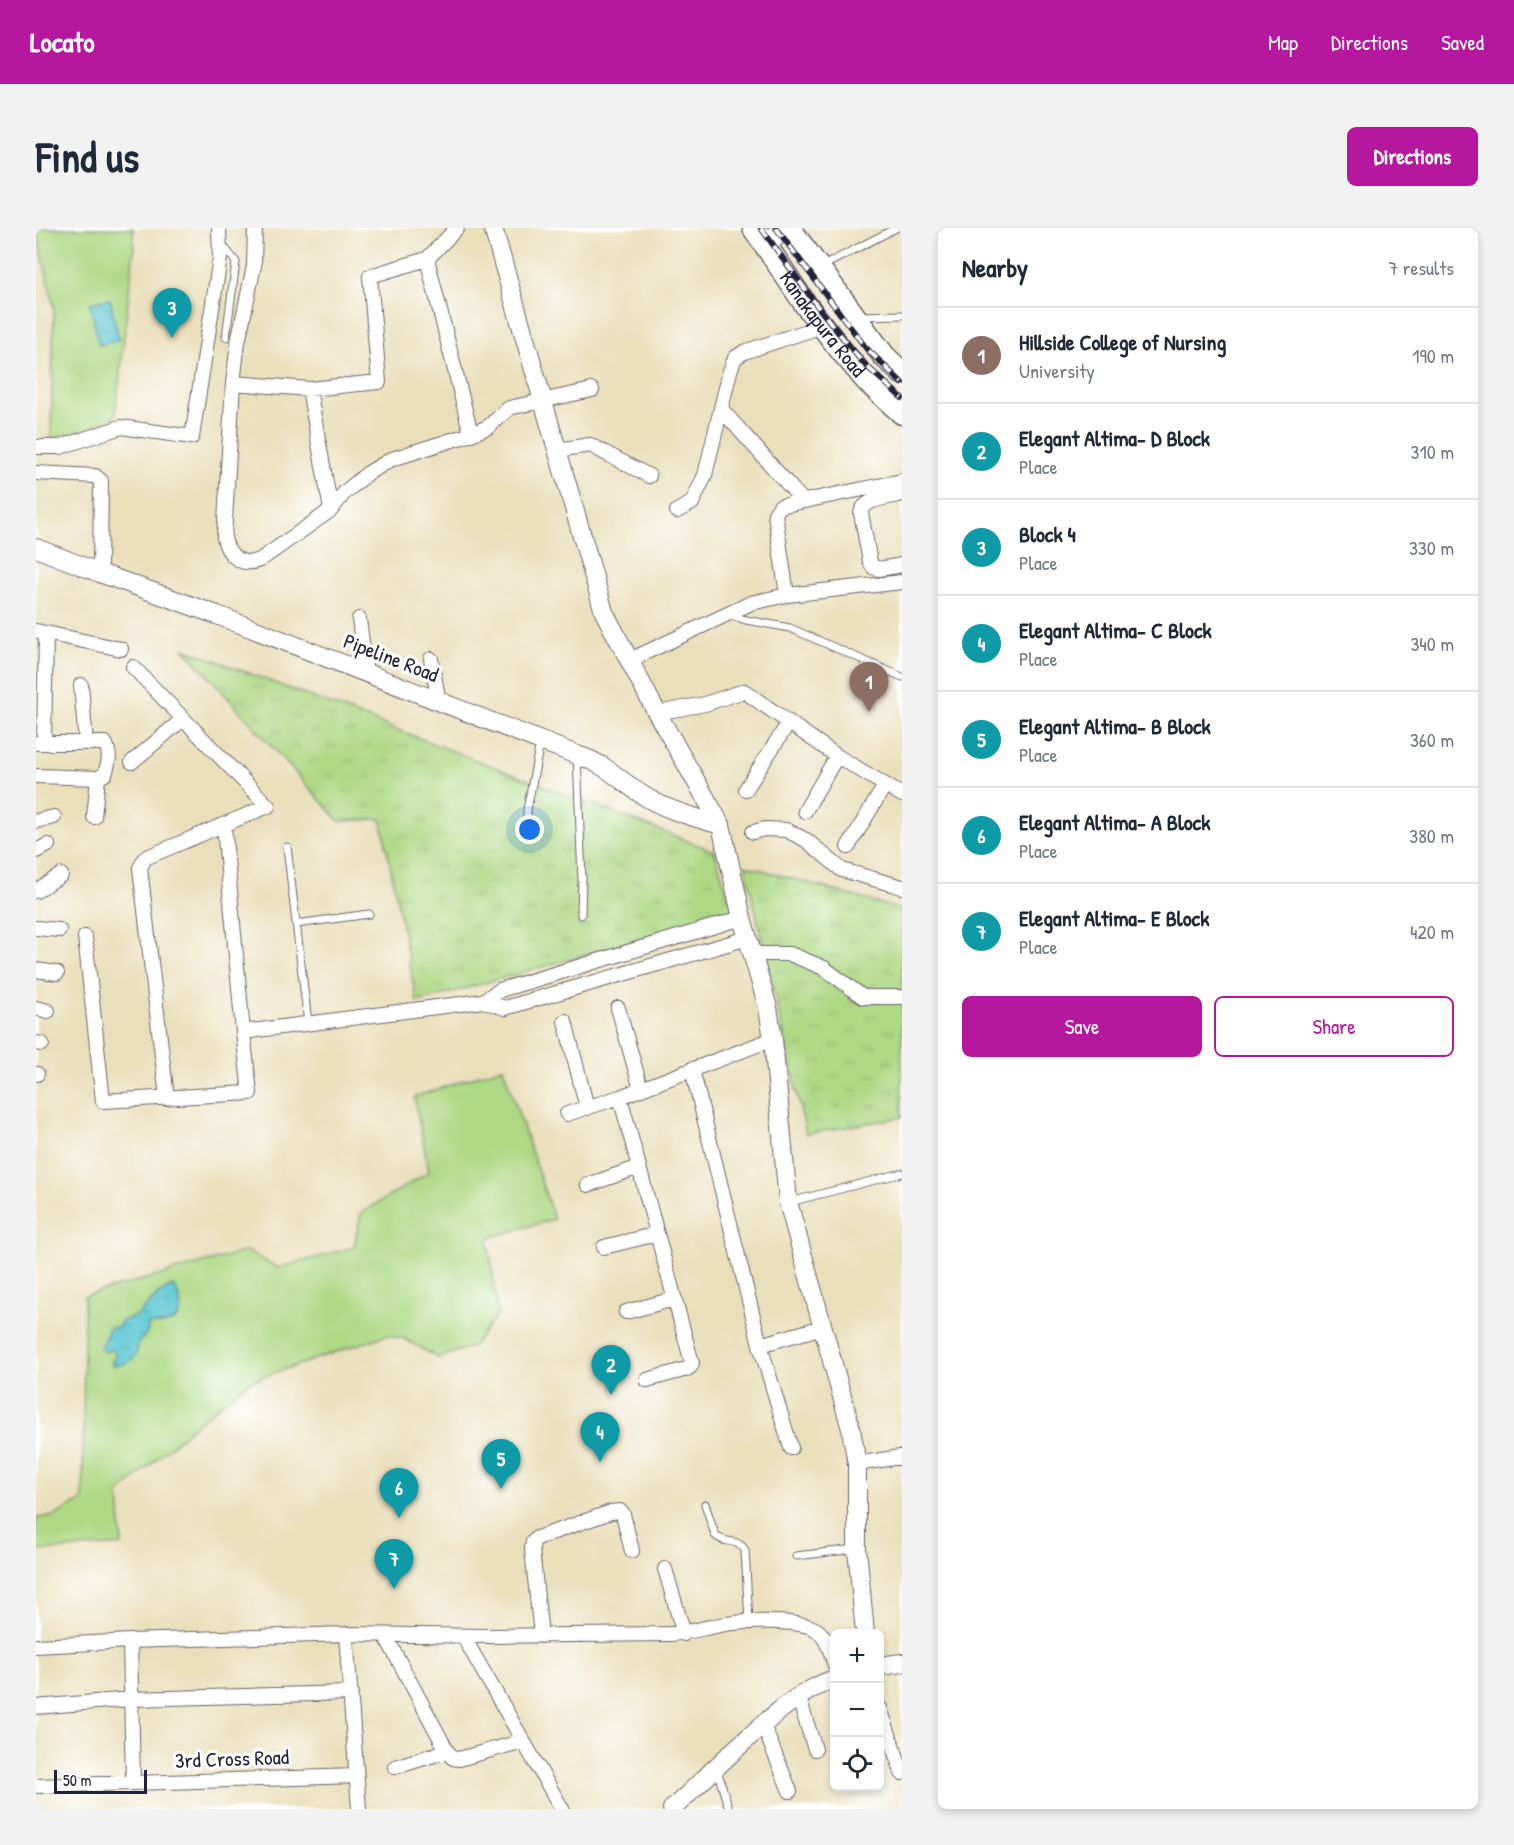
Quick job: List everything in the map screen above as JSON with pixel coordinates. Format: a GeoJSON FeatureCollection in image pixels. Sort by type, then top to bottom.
{"type":"FeatureCollection","features":[{"type":"Feature","properties":{"kind":"highway","name":"Kanakapura Road"},"geometry":{"type":"LineString","coordinates":[[789,228],[884,356],[902,373]]}},
{"type":"Feature","properties":{"kind":"highway","name":"Kanakapura Road"},"geometry":{"type":"LineString","coordinates":[[760,236],[822,326],[867,381],[902,413]]}},
{"type":"Feature","properties":{"kind":"main road"},"geometry":{"type":"LineString","coordinates":[[760,236],[783,228]]}},
{"type":"Feature","properties":{"kind":"street"},"geometry":{"type":"LineString","coordinates":[[255,228],[255,266],[238,342],[233,383],[224,538],[231,555],[247,563],[260,560],[331,510],[344,493],[368,473],[392,459],[488,427],[509,408],[592,390]]}},
{"type":"Feature","properties":{"kind":"street"},"geometry":{"type":"LineString","coordinates":[[233,383],[309,389],[379,382],[369,276],[427,259],[457,228]]}},
{"type":"Feature","properties":{"kind":"street"},"geometry":{"type":"LineString","coordinates":[[493,228],[604,612],[657,713],[721,825],[742,918],[768,1008],[788,1202],[851,1429],[857,1464],[857,1548],[865,1629]]}},
{"type":"Feature","properties":{"kind":"street"},"geometry":{"type":"LineString","coordinates":[[36,447],[60,447],[121,427],[192,436],[220,258],[219,235]]}},
{"type":"Feature","properties":{"kind":"street"},"geometry":{"type":"LineString","coordinates":[[427,259],[471,434]]}},
{"type":"Feature","properties":{"kind":"street"},"geometry":{"type":"LineString","coordinates":[[677,511],[692,503],[705,475],[735,358],[744,352],[822,326]]}},
{"type":"Feature","properties":{"kind":"street"},"geometry":{"type":"LineString","coordinates":[[309,389],[331,510]]}},
{"type":"Feature","properties":{"kind":"street"},"geometry":{"type":"LineString","coordinates":[[721,409],[803,501]]}},
{"type":"Feature","properties":{"kind":"street"},"geometry":{"type":"LineString","coordinates":[[557,450],[590,445],[649,476]]}},
{"type":"Feature","properties":{"kind":"street"},"geometry":{"type":"LineString","coordinates":[[36,473],[95,476],[101,481],[100,573]]}},
{"type":"Feature","properties":{"kind":"street"},"geometry":{"type":"LineString","coordinates":[[787,595],[775,514],[780,506],[902,481]]}},
{"type":"Feature","properties":{"kind":"street"},"geometry":{"type":"LineString","coordinates":[[902,494],[869,502],[862,507],[861,513],[870,562],[873,567],[879,569],[902,565]]}},
{"type":"Feature","properties":{"kind":"street","name":"Pipeline Road"},"geometry":{"type":"LineString","coordinates":[[36,548],[217,615],[600,764],[651,799],[684,814],[721,825]]}},
{"type":"Feature","properties":{"kind":"street"},"geometry":{"type":"LineString","coordinates":[[630,660],[751,603],[787,595],[902,582]]}},
{"type":"Feature","properties":{"kind":"street"},"geometry":{"type":"LineString","coordinates":[[359,619],[366,673]]}},
{"type":"Feature","properties":{"kind":"street"},"geometry":{"type":"LineString","coordinates":[[36,776],[98,778],[105,774],[109,762],[109,750],[105,743],[40,742],[41,632],[121,649]]}},
{"type":"Feature","properties":{"kind":"street"},"geometry":{"type":"LineString","coordinates":[[431,659],[439,702]]}},
{"type":"Feature","properties":{"kind":"street"},"geometry":{"type":"LineString","coordinates":[[133,667],[268,806],[145,858],[140,868],[167,1098]]}},
{"type":"Feature","properties":{"kind":"street"},"geometry":{"type":"LineString","coordinates":[[81,685],[86,743]]}},
{"type":"Feature","properties":{"kind":"street"},"geometry":{"type":"LineString","coordinates":[[657,713],[705,705],[744,691],[837,756],[902,795]]}},
{"type":"Feature","properties":{"kind":"street"},"geometry":{"type":"LineString","coordinates":[[132,762],[183,719]]}},
{"type":"Feature","properties":{"kind":"street"},"geometry":{"type":"LineString","coordinates":[[746,789],[789,723]]}},
{"type":"Feature","properties":{"kind":"street"},"geometry":{"type":"LineString","coordinates":[[805,811],[837,756]]}},
{"type":"Feature","properties":{"kind":"street"},"geometry":{"type":"LineString","coordinates":[[94,818],[98,778]]}},
{"type":"Feature","properties":{"kind":"street"},"geometry":{"type":"LineString","coordinates":[[848,847],[885,785]]}},
{"type":"Feature","properties":{"kind":"street"},"geometry":{"type":"LineString","coordinates":[[36,821],[54,817]]}},
{"type":"Feature","properties":{"kind":"street"},"geometry":{"type":"LineString","coordinates":[[85,937],[103,1101],[250,1093],[224,825]]}},
{"type":"Feature","properties":{"kind":"street"},"geometry":{"type":"LineString","coordinates":[[753,832],[765,829],[786,830],[806,840],[842,870],[902,886]]}},
{"type":"Feature","properties":{"kind":"street"},"geometry":{"type":"LineString","coordinates":[[36,891],[61,875]]}},
{"type":"Feature","properties":{"kind":"street"},"geometry":{"type":"LineString","coordinates":[[483,1001],[500,990],[742,918]]}},
{"type":"Feature","properties":{"kind":"street"},"geometry":{"type":"LineString","coordinates":[[36,928],[59,930]]}},
{"type":"Feature","properties":{"kind":"street"},"geometry":{"type":"LineString","coordinates":[[243,1032],[483,1001],[506,1008],[750,946],[790,954],[824,968],[863,997],[902,997]]}},
{"type":"Feature","properties":{"kind":"street"},"geometry":{"type":"LineString","coordinates":[[36,970],[57,973]]}},
{"type":"Feature","properties":{"kind":"street"},"geometry":{"type":"LineString","coordinates":[[618,1008],[641,1089]]}},
{"type":"Feature","properties":{"kind":"street"},"geometry":{"type":"LineString","coordinates":[[565,1021],[587,1108]]}},
{"type":"Feature","properties":{"kind":"street"},"geometry":{"type":"LineString","coordinates":[[567,1114],[620,1097],[773,1039]]}},
{"type":"Feature","properties":{"kind":"street"},"geometry":{"type":"LineString","coordinates":[[692,1069],[760,1345],[791,1448]]}},
{"type":"Feature","properties":{"kind":"street"},"geometry":{"type":"LineString","coordinates":[[620,1097],[692,1363],[687,1369],[647,1380]]}},
{"type":"Feature","properties":{"kind":"street"},"geometry":{"type":"LineString","coordinates":[[588,1185],[639,1167]]}},
{"type":"Feature","properties":{"kind":"street"},"geometry":{"type":"LineString","coordinates":[[604,1247],[657,1234]]}},
{"type":"Feature","properties":{"kind":"street"},"geometry":{"type":"LineString","coordinates":[[626,1312],[674,1299]]}},
{"type":"Feature","properties":{"kind":"street"},"geometry":{"type":"LineString","coordinates":[[760,1345],[823,1327]]}},
{"type":"Feature","properties":{"kind":"street"},"geometry":{"type":"LineString","coordinates":[[857,1464],[900,1457],[902,1459]]}},
{"type":"Feature","properties":{"kind":"street"},"geometry":{"type":"LineString","coordinates":[[540,1636],[532,1546],[537,1538],[611,1512],[620,1511],[623,1514],[632,1551]]}},
{"type":"Feature","properties":{"kind":"street"},"geometry":{"type":"LineString","coordinates":[[665,1569],[684,1634]]}},
{"type":"Feature","properties":{"kind":"street"},"geometry":{"type":"LineString","coordinates":[[36,1646],[346,1635],[684,1634],[722,1624],[749,1622],[791,1623],[809,1627],[817,1630],[824,1637],[830,1651]]}},
{"type":"Feature","properties":{"kind":"street"},"geometry":{"type":"LineString","coordinates":[[346,1635],[359,1809]]}},
{"type":"Feature","properties":{"kind":"street"},"geometry":{"type":"LineString","coordinates":[[385,1635],[447,1751],[453,1758],[459,1759],[523,1741]]}},
{"type":"Feature","properties":{"kind":"street"},"geometry":{"type":"LineString","coordinates":[[464,1636],[562,1809]]}},
{"type":"Feature","properties":{"kind":"street"},"geometry":{"type":"LineString","coordinates":[[130,1641],[133,1783]]}},
{"type":"Feature","properties":{"kind":"street"},"geometry":{"type":"LineString","coordinates":[[884,1665],[902,1662]]}},
{"type":"Feature","properties":{"kind":"street"},"geometry":{"type":"LineString","coordinates":[[672,1809],[716,1767],[798,1696],[830,1681]]}},
{"type":"Feature","properties":{"kind":"street"},"geometry":{"type":"LineString","coordinates":[[36,1707],[131,1699],[351,1693]]}},
{"type":"Feature","properties":{"kind":"street"},"geometry":{"type":"LineString","coordinates":[[798,1696],[815,1749]]}},
{"type":"Feature","properties":{"kind":"street"},"geometry":{"type":"LineString","coordinates":[[763,1725],[790,1791]]}},
{"type":"Feature","properties":{"kind":"street"},"geometry":{"type":"LineString","coordinates":[[884,1725],[902,1773]]}},
{"type":"Feature","properties":{"kind":"street"},"geometry":{"type":"LineString","coordinates":[[395,1767],[447,1751]]}},
{"type":"Feature","properties":{"kind":"street","name":"3rd Cross Road"},"geometry":{"type":"LineString","coordinates":[[36,1786],[357,1776]]}},
{"type":"Feature","properties":{"kind":"lane"},"geometry":{"type":"LineString","coordinates":[[818,268],[883,231],[896,228]]}},
{"type":"Feature","properties":{"kind":"lane"},"geometry":{"type":"LineString","coordinates":[[219,235],[236,262],[226,337]]}},
{"type":"Feature","properties":{"kind":"lane"},"geometry":{"type":"LineString","coordinates":[[854,316],[902,315]]}},
{"type":"Feature","properties":{"kind":"lane"},"geometry":{"type":"LineString","coordinates":[[727,614],[790,628],[902,677]]}},
{"type":"Feature","properties":{"kind":"lane"},"geometry":{"type":"LineString","coordinates":[[527,824],[527,810],[541,741]]}},
{"type":"Feature","properties":{"kind":"lane"},"geometry":{"type":"LineString","coordinates":[[577,755],[582,879],[581,915]]}},
{"type":"Feature","properties":{"kind":"lane"},"geometry":{"type":"LineString","coordinates":[[287,847],[308,1023]]}},
{"type":"Feature","properties":{"kind":"lane"},"geometry":{"type":"LineString","coordinates":[[296,924],[369,914]]}},
{"type":"Feature","properties":{"kind":"lane"},"geometry":{"type":"LineString","coordinates":[[788,1202],[902,1173]]}},
{"type":"Feature","properties":{"kind":"lane"},"geometry":{"type":"LineString","coordinates":[[705,1504],[715,1535],[719,1539],[737,1542],[745,1550],[749,1622]]}},
{"type":"Feature","properties":{"kind":"lane"},"geometry":{"type":"LineString","coordinates":[[796,1556],[857,1548]]}},
{"type":"Feature","properties":{"kind":"lane"},"geometry":{"type":"LineString","coordinates":[[716,1767],[729,1809]]}},
{"type":"Feature","properties":{"kind":"green space"},"geometry":{"type":"Polygon","coordinates":[[[36,228],[133,228],[134,249],[115,417],[68,435],[51,437],[54,308],[36,228]]]}},
{"type":"Feature","properties":{"kind":"green space"},"geometry":{"type":"Polygon","coordinates":[[[183,648],[714,851],[734,913],[417,1002],[381,819],[339,821],[183,648]]]}},
{"type":"Feature","properties":{"kind":"green space"},"geometry":{"type":"Polygon","coordinates":[[[745,865],[902,910],[902,1117],[806,1134],[745,865]]]}},
{"type":"Feature","properties":{"kind":"green space"},"geometry":{"type":"Polygon","coordinates":[[[503,1067],[554,1219],[488,1238],[498,1314],[473,1346],[438,1358],[405,1339],[387,1335],[250,1381],[190,1429],[119,1493],[122,1545],[36,1551],[36,1518],[54,1516],[83,1500],[84,1296],[247,1251],[278,1268],[354,1247],[361,1213],[429,1172],[414,1097],[503,1067]]]}},
{"type":"Feature","properties":{"kind":"water"},"geometry":{"type":"Polygon","coordinates":[[[110,299],[119,340],[99,345],[90,303],[110,299]]]}},
{"type":"Feature","properties":{"kind":"water"},"geometry":{"type":"Polygon","coordinates":[[[173,1286],[179,1296],[181,1307],[178,1317],[168,1323],[148,1325],[147,1333],[138,1342],[134,1357],[128,1363],[112,1365],[116,1357],[114,1351],[110,1349],[105,1352],[100,1348],[110,1327],[117,1328],[122,1321],[138,1315],[159,1293],[173,1286]]]}},
{"type":"Feature","properties":{"kind":"railway"},"geometry":{"type":"LineString","coordinates":[[761,228],[818,307],[863,363],[902,398]]}},
{"type":"Feature","properties":{"kind":"railway"},"geometry":{"type":"LineString","coordinates":[[776,228],[866,348],[902,383]]}},
{"type":"Feature","properties":{"kind":"place","name":"Block 4"},"geometry":{"type":"Point","coordinates":[172,338]}},
{"type":"Feature","properties":{"kind":"place","name":"Hillside College of Nursing"},"geometry":{"type":"Point","coordinates":[869,712]}},
{"type":"Feature","properties":{"kind":"place","name":"Elegant Altima- D Block"},"geometry":{"type":"Point","coordinates":[611,1395]}},
{"type":"Feature","properties":{"kind":"place","name":"Elegant Altima- C Block"},"geometry":{"type":"Point","coordinates":[600,1462]}},
{"type":"Feature","properties":{"kind":"place","name":"Elegant Altima- B Block"},"geometry":{"type":"Point","coordinates":[501,1489]}},
{"type":"Feature","properties":{"kind":"place","name":"Elegant Altima- A Block"},"geometry":{"type":"Point","coordinates":[399,1518]}},
{"type":"Feature","properties":{"kind":"place","name":"Elegant Altima- E Block"},"geometry":{"type":"Point","coordinates":[394,1589]}}]}
